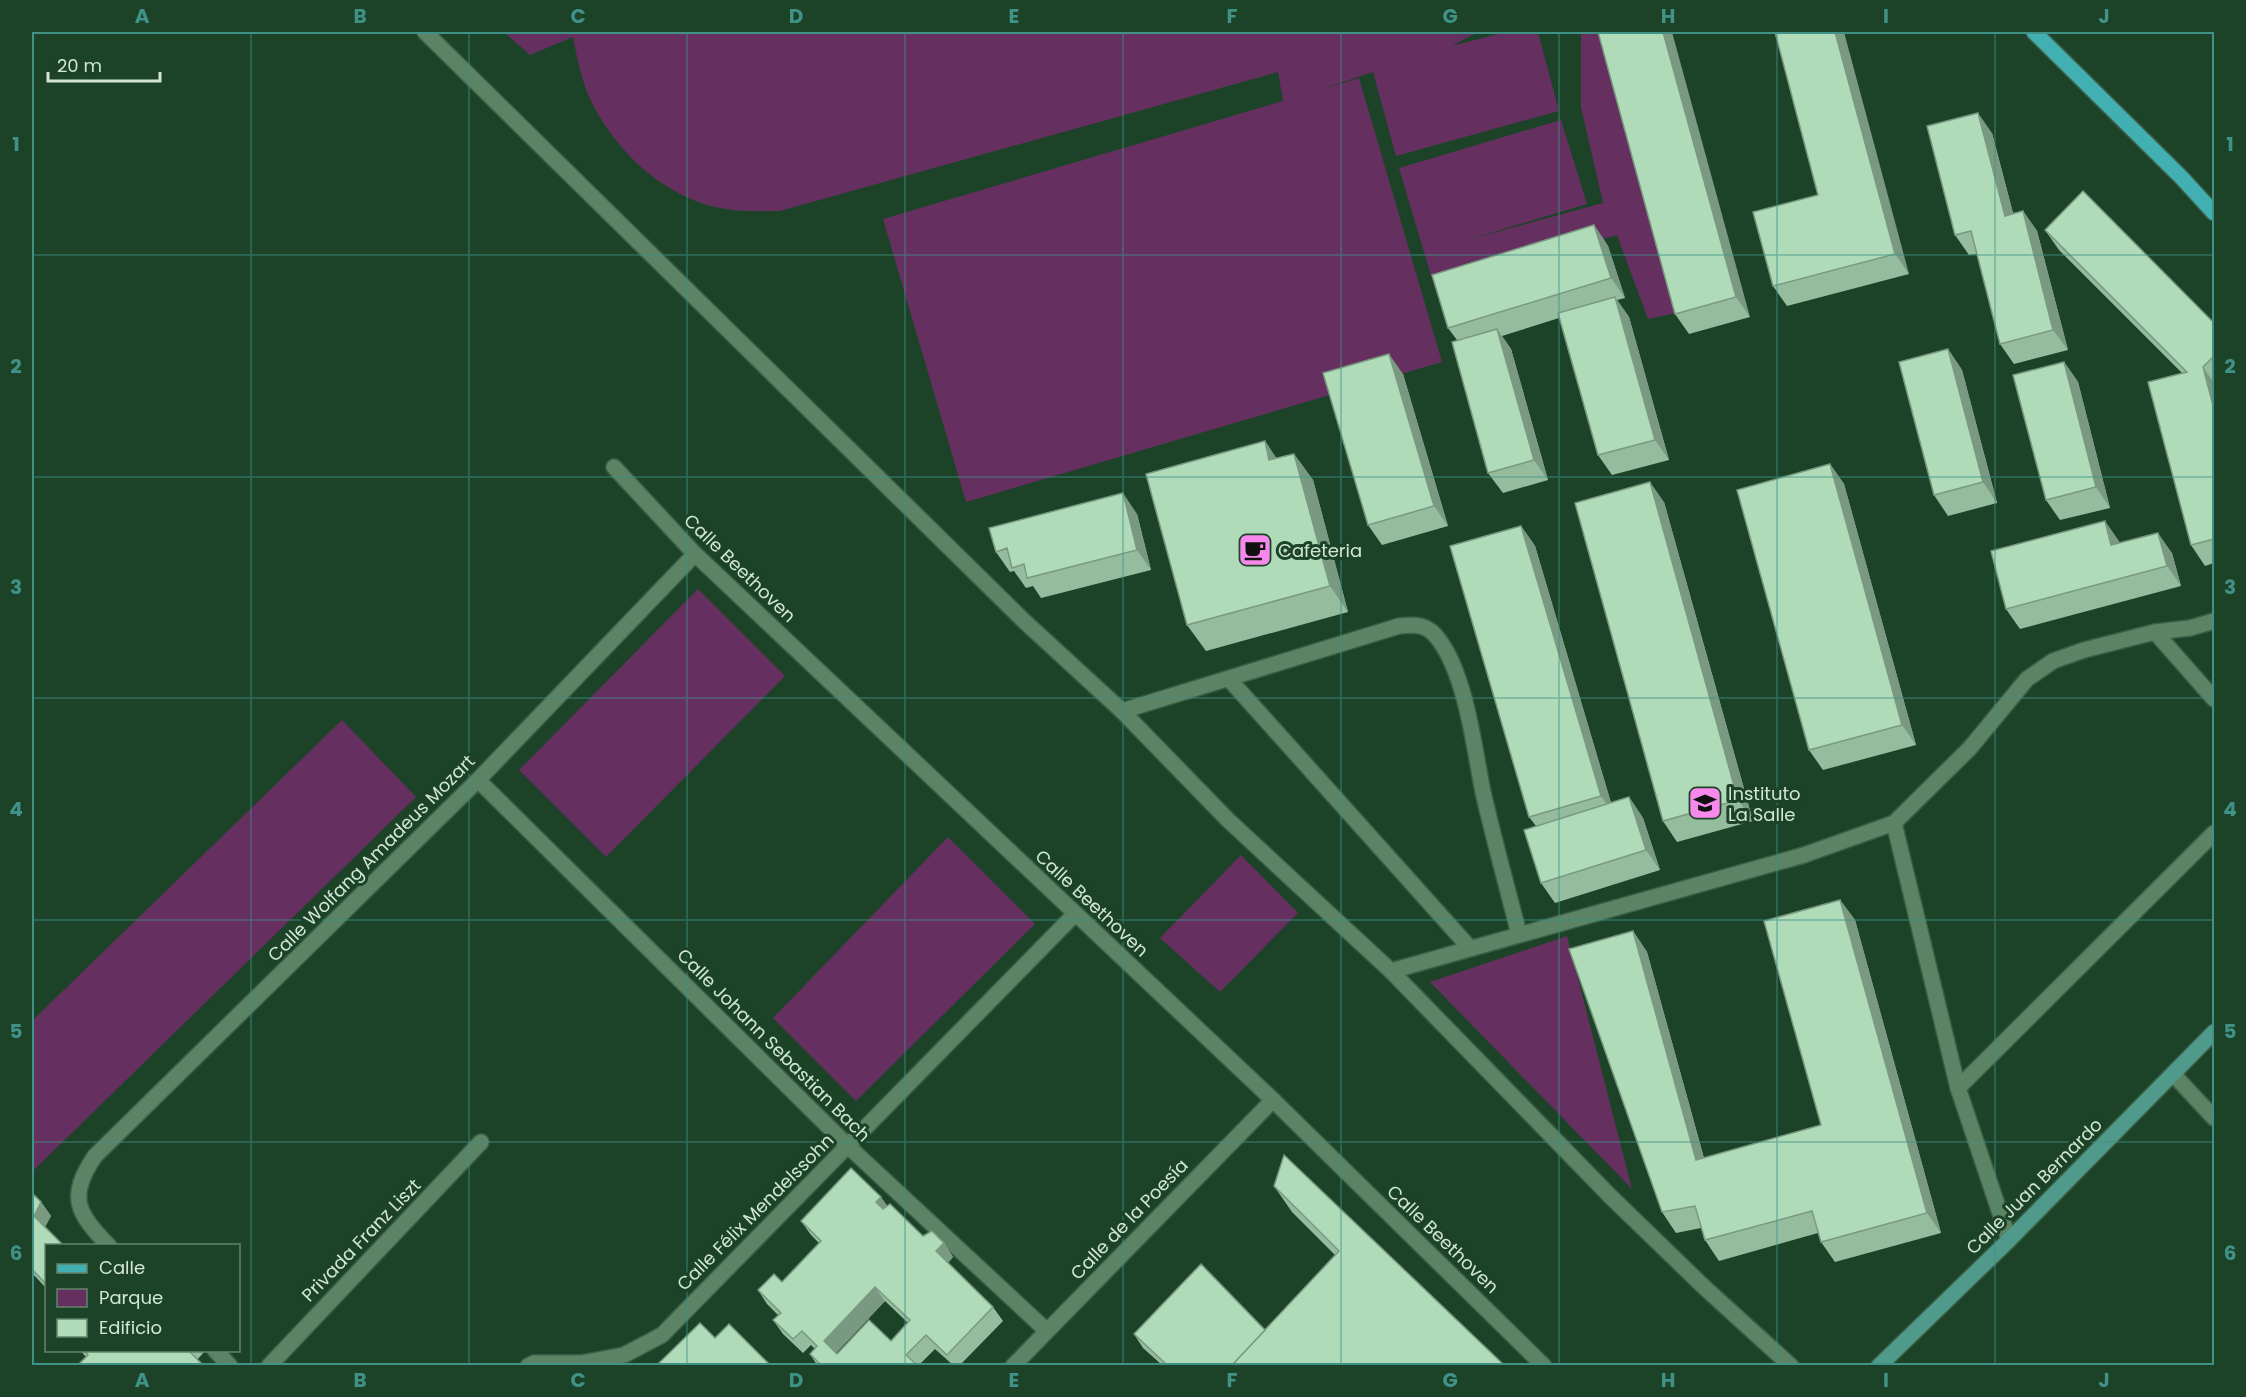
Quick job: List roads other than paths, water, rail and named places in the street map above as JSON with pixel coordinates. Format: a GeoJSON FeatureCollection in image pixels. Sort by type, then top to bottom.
{"type":"FeatureCollection","features":[{"type":"Feature","properties":{"kind":"main road"},"geometry":{"type":"LineString","coordinates":[[2034,32],[2214,213]]}},
{"type":"Feature","properties":{"kind":"street"},"geometry":{"type":"LineString","coordinates":[[425,32],[1023,620],[1122,711],[1228,819],[1391,970],[1610,1196],[1704,1287],[1791,1365]]}},
{"type":"Feature","properties":{"kind":"street","name":"Calle Beethoven"},"geometry":{"type":"LineString","coordinates":[[614,467],[695,554],[1273,1100],[1544,1365]]}},
{"type":"Feature","properties":{"kind":"street","name":"Calle Wolfang Amadeus Mozart"},"geometry":{"type":"LineString","coordinates":[[108,1244],[88,1224],[79,1207],[78,1191],[85,1171],[95,1156],[478,780],[695,554]]}},
{"type":"Feature","properties":{"kind":"street"},"geometry":{"type":"LineString","coordinates":[[1391,970],[1804,855],[1894,823],[1970,748],[2027,679],[2053,661],[2084,650],[2155,632],[2190,628],[2214,621]]}},
{"type":"Feature","properties":{"kind":"street"},"geometry":{"type":"LineString","coordinates":[[1122,711],[1399,626],[1416,624],[1425,627],[1434,634],[1457,672],[1492,831],[1519,934]]}},
{"type":"Feature","properties":{"kind":"street"},"geometry":{"type":"LineString","coordinates":[[2155,632],[2214,699]]}},
{"type":"Feature","properties":{"kind":"street"},"geometry":{"type":"LineString","coordinates":[[1230,679],[1469,947]]}},
{"type":"Feature","properties":{"kind":"street","name":"Calle Johann Sebastian Bach"},"geometry":{"type":"LineString","coordinates":[[478,780],[848,1146],[1047,1331]]}},
{"type":"Feature","properties":{"kind":"street"},"geometry":{"type":"LineString","coordinates":[[1894,823],[1958,1088],[2009,1240]]}},
{"type":"Feature","properties":{"kind":"street"},"geometry":{"type":"LineString","coordinates":[[1958,1088],[2214,833]]}},
{"type":"Feature","properties":{"kind":"street","name":"Calle Félix Mendelssohn"},"geometry":{"type":"LineString","coordinates":[[528,1365],[581,1363],[624,1355],[662,1335],[1074,914]]}},
{"type":"Feature","properties":{"kind":"street","name":"Calle Juan Bernardo"},"geometry":{"type":"LineString","coordinates":[[1879,1365],[2009,1240],[2214,1032]]}},
{"type":"Feature","properties":{"kind":"street"},"geometry":{"type":"LineString","coordinates":[[2173,1074],[2214,1118]]}},
{"type":"Feature","properties":{"kind":"street","name":"Calle de la Poesía"},"geometry":{"type":"LineString","coordinates":[[1013,1365],[1273,1100]]}},
{"type":"Feature","properties":{"kind":"street","name":"Privada Franz Liszt"},"geometry":{"type":"LineString","coordinates":[[269,1365],[481,1142]]}},
{"type":"Feature","properties":{"kind":"street"},"geometry":{"type":"LineString","coordinates":[[217,1352],[230,1365]]}},
{"type":"Feature","properties":{"kind":"place","name":"Cafeteria"},"geometry":{"type":"Point","coordinates":[1255,550]}},
{"type":"Feature","properties":{"kind":"place","name":"Instituto La Salle"},"geometry":{"type":"Point","coordinates":[1705,803]}}]}
